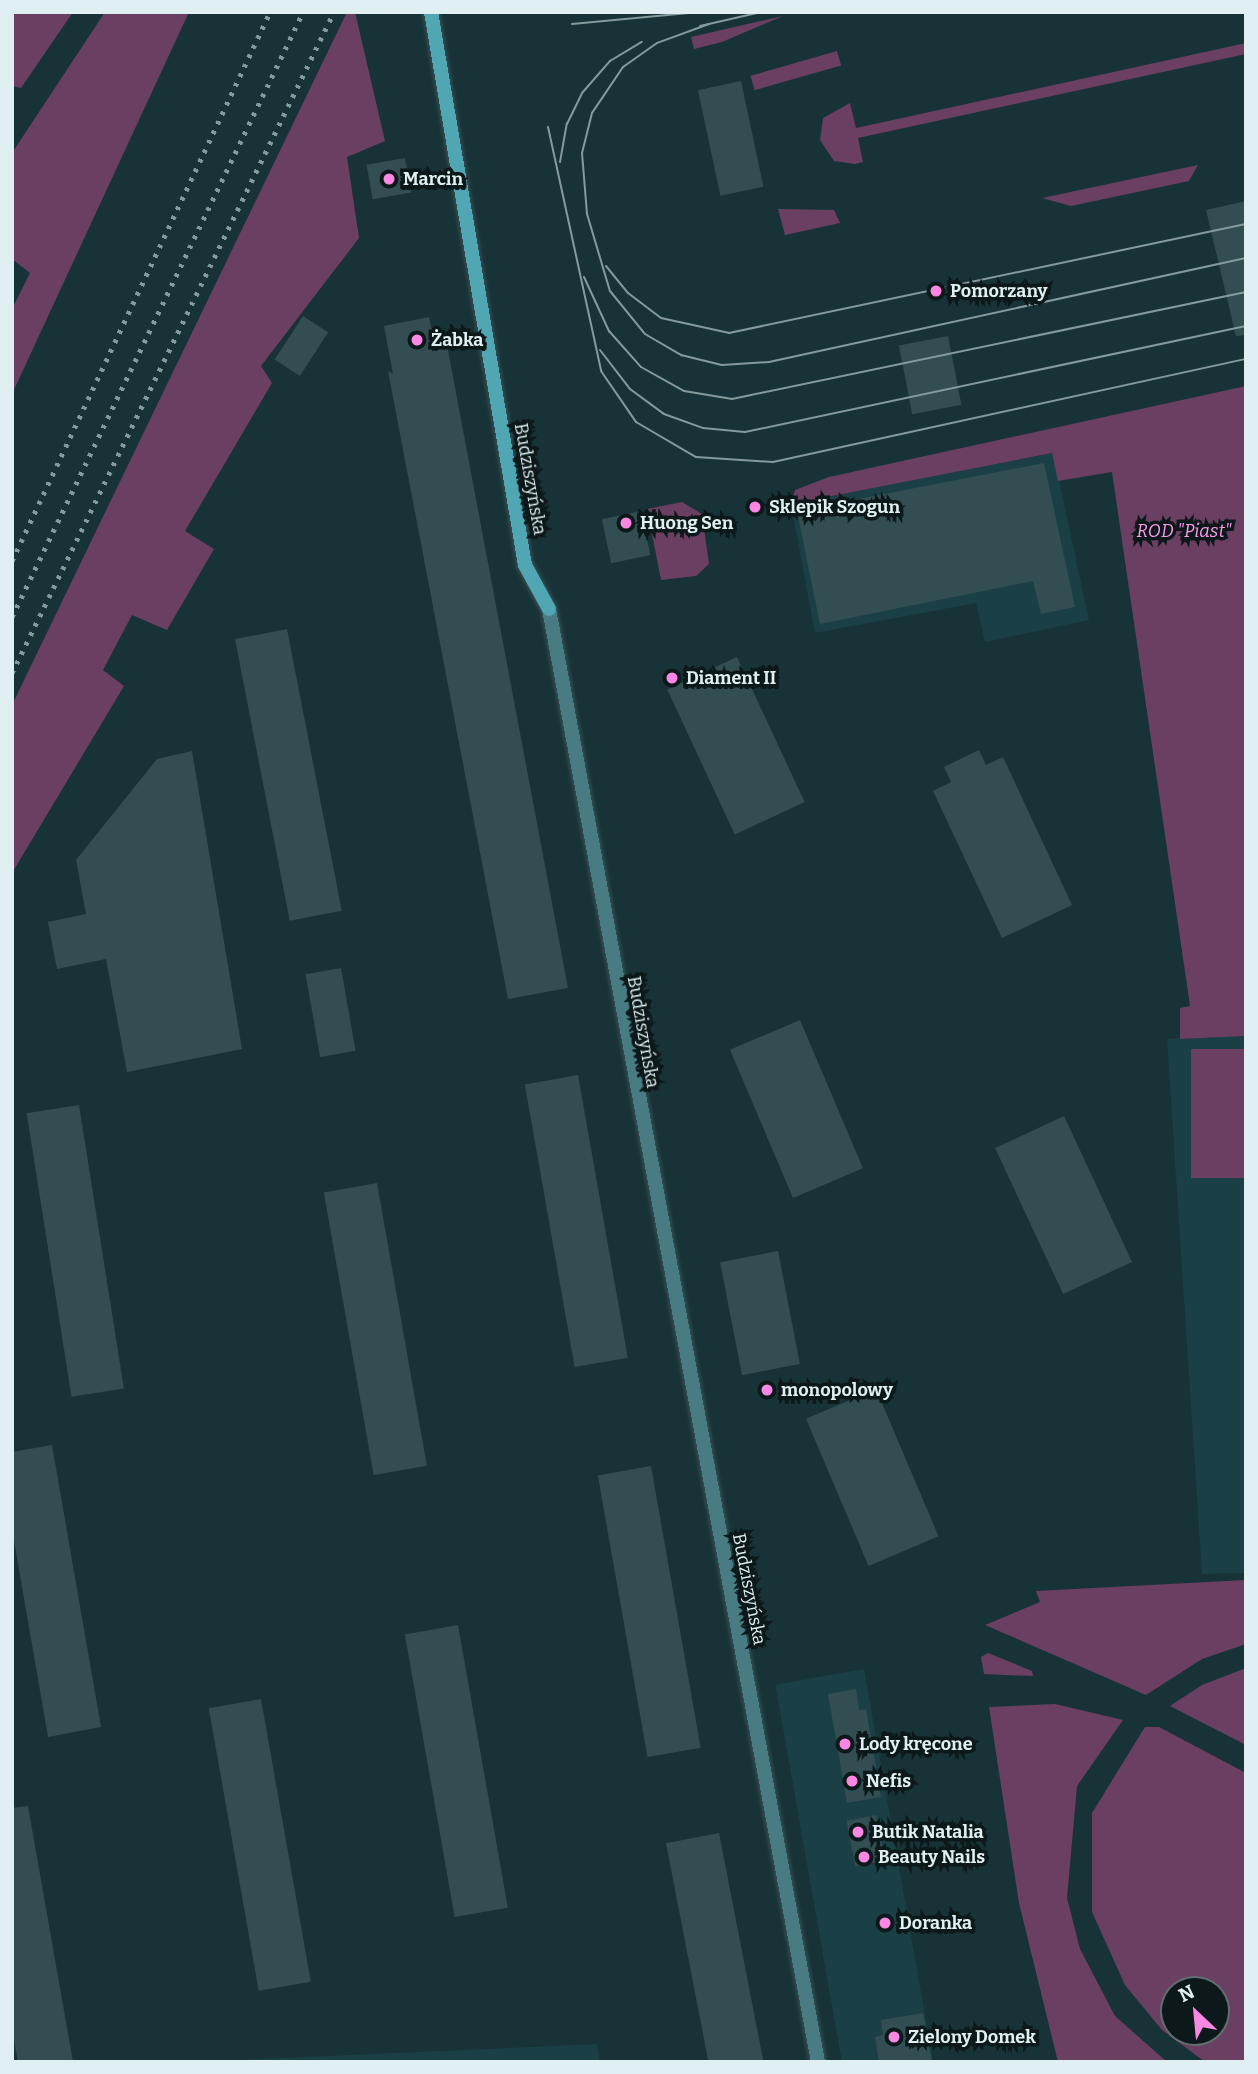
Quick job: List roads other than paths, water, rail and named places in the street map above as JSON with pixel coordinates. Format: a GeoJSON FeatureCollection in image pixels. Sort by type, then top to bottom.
{"type":"FeatureCollection","features":[{"type":"Feature","properties":{"kind":"street","name":"Budziszyńska"},"geometry":{"type":"LineString","coordinates":[[431,12],[525,565],[549,609],[818,2062]]}},
{"type":"Feature","properties":{"kind":"tram line"},"geometry":{"type":"LineString","coordinates":[[572,24],[699,12]]}},
{"type":"Feature","properties":{"kind":"tram line"},"geometry":{"type":"LineString","coordinates":[[700,26],[761,12]]}},
{"type":"Feature","properties":{"kind":"tram line"},"geometry":{"type":"LineString","coordinates":[[709,24],[657,43],[623,67],[592,113],[582,153],[587,214],[610,291],[645,334],[681,355],[722,365],[769,362],[1246,258]]}},
{"type":"Feature","properties":{"kind":"tram line"},"geometry":{"type":"LineString","coordinates":[[560,162],[567,124],[582,93],[610,61],[642,42]]}},
{"type":"Feature","properties":{"kind":"tram line"},"geometry":{"type":"LineString","coordinates":[[548,127],[601,371],[636,422],[696,457],[773,462],[1246,359]]}},
{"type":"Feature","properties":{"kind":"tram line"},"geometry":{"type":"LineString","coordinates":[[606,266],[628,293],[661,318],[729,333],[1246,224]]}},
{"type":"Feature","properties":{"kind":"tram line"},"geometry":{"type":"LineString","coordinates":[[584,277],[609,331],[641,367],[684,391],[732,399],[1246,292]]}},
{"type":"Feature","properties":{"kind":"tram line"},"geometry":{"type":"LineString","coordinates":[[600,350],[630,389],[664,414],[703,428],[745,432],[1246,326]]}},
{"type":"Feature","properties":{"kind":"railway"},"geometry":{"type":"LineString","coordinates":[[12,561],[270,12]]}},
{"type":"Feature","properties":{"kind":"railway"},"geometry":{"type":"LineString","coordinates":[[12,617],[303,12]]}},
{"type":"Feature","properties":{"kind":"railway"},"geometry":{"type":"LineString","coordinates":[[12,673],[334,12]]}},
{"type":"Feature","properties":{"kind":"place","name":"Marcin"},"geometry":{"type":"Point","coordinates":[389,179]}},
{"type":"Feature","properties":{"kind":"place","name":"Pomorzany"},"geometry":{"type":"Point","coordinates":[936,291]}},
{"type":"Feature","properties":{"kind":"place","name":"Żabka"},"geometry":{"type":"Point","coordinates":[417,340]}},
{"type":"Feature","properties":{"kind":"place","name":"Sklepik Szogun"},"geometry":{"type":"Point","coordinates":[755,507]}},
{"type":"Feature","properties":{"kind":"place","name":"Huong Sen"},"geometry":{"type":"Point","coordinates":[626,523]}},
{"type":"Feature","properties":{"kind":"place","name":"Diament II"},"geometry":{"type":"Point","coordinates":[672,678]}},
{"type":"Feature","properties":{"kind":"place","name":"monopolowy"},"geometry":{"type":"Point","coordinates":[767,1390]}},
{"type":"Feature","properties":{"kind":"place","name":"Lody kręcone"},"geometry":{"type":"Point","coordinates":[845,1744]}},
{"type":"Feature","properties":{"kind":"place","name":"Nefis"},"geometry":{"type":"Point","coordinates":[852,1781]}},
{"type":"Feature","properties":{"kind":"place","name":"Butik Natalia"},"geometry":{"type":"Point","coordinates":[858,1832]}},
{"type":"Feature","properties":{"kind":"place","name":"Beauty Nails"},"geometry":{"type":"Point","coordinates":[864,1857]}},
{"type":"Feature","properties":{"kind":"place","name":"Doranka"},"geometry":{"type":"Point","coordinates":[885,1923]}},
{"type":"Feature","properties":{"kind":"place","name":"Zielony Domek"},"geometry":{"type":"Point","coordinates":[894,2037]}},
{"type":"Feature","properties":{"kind":"park label","name":"ROD \"Piast\""},"geometry":{"type":"Point","coordinates":[1184,531]}}]}
